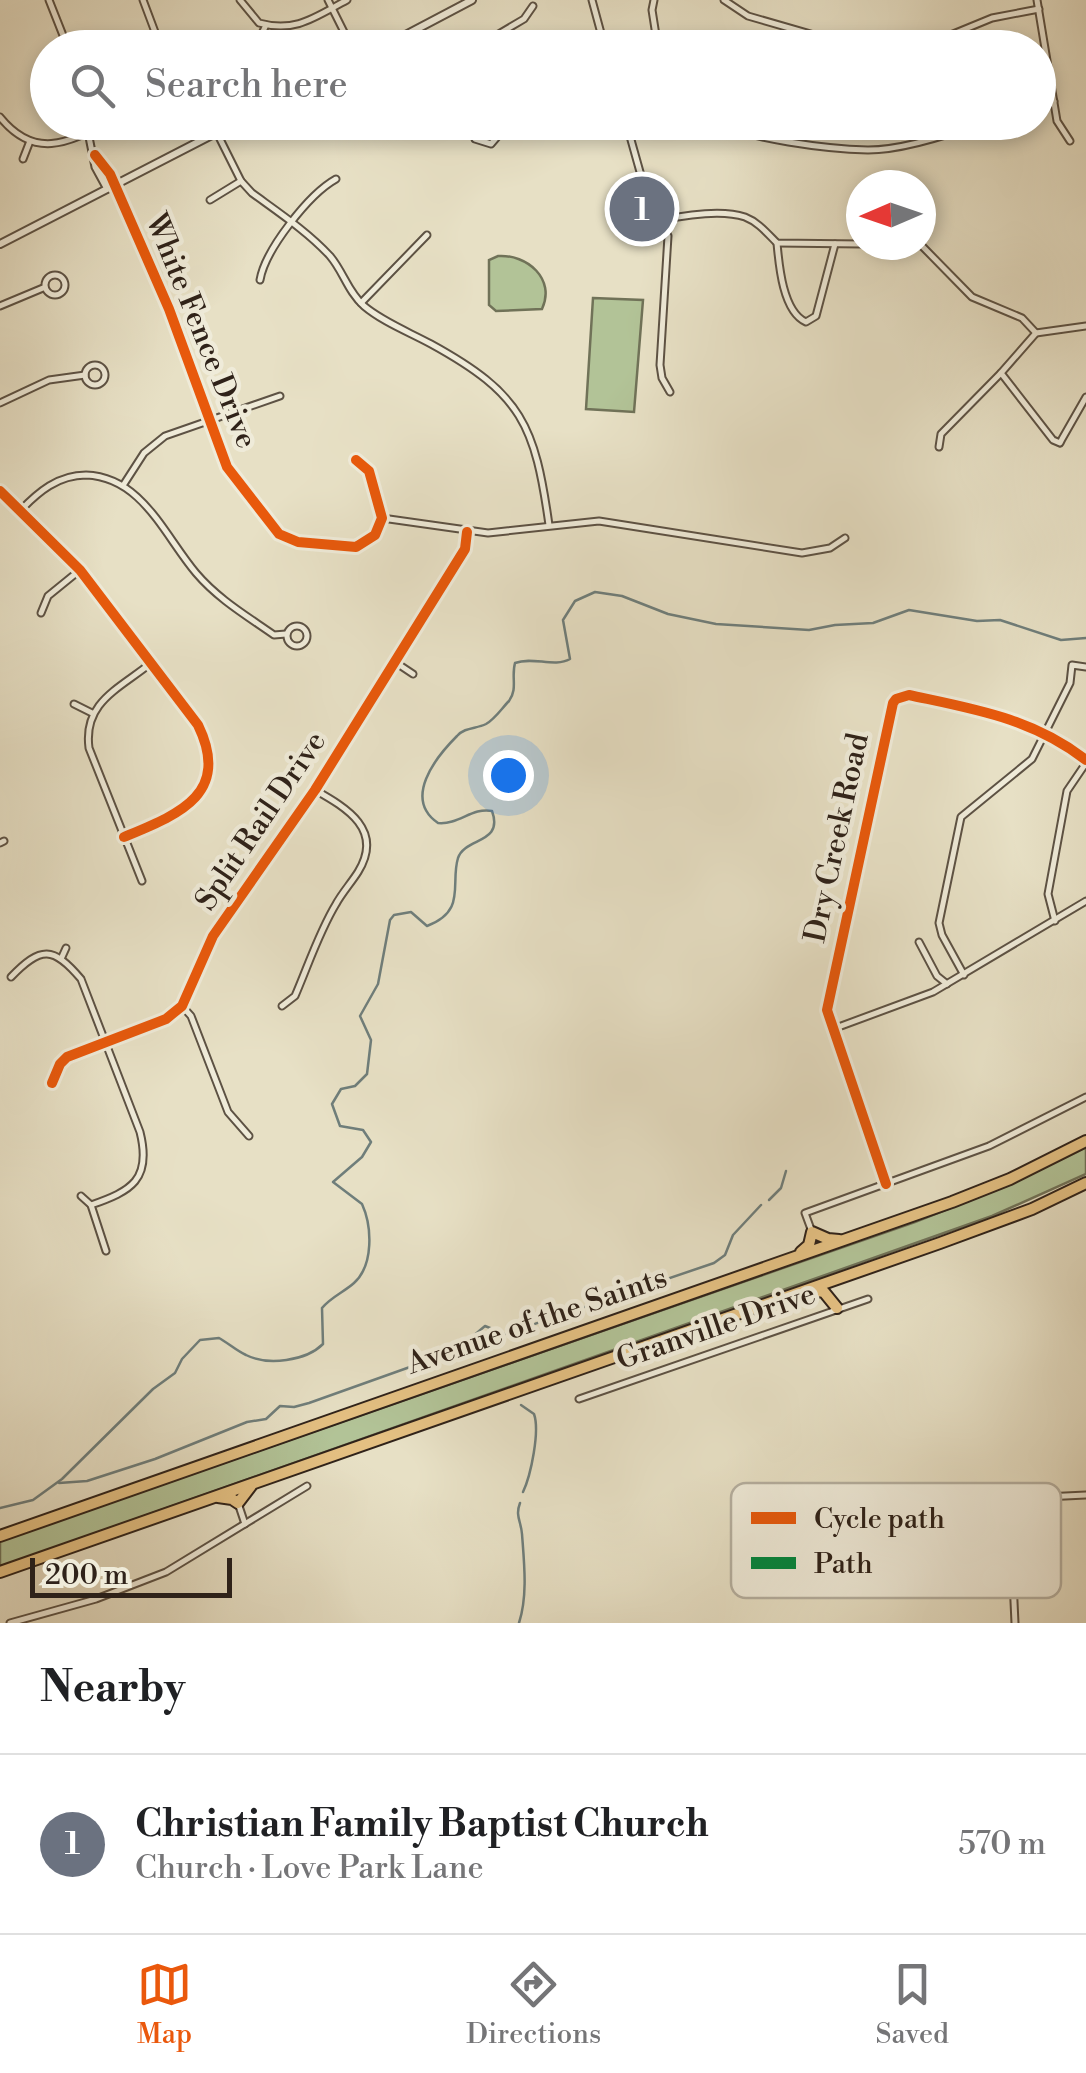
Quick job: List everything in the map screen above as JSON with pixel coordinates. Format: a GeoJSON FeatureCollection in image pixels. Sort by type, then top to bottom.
{"type":"FeatureCollection","features":[{"type":"Feature","properties":{"kind":"highway","name":"Avenue of the Saints"},"geometry":{"type":"LineString","coordinates":[[0,1536],[976,1194],[1086,1142]]}},
{"type":"Feature","properties":{"kind":"highway","name":"Avenue of the Saints"},"geometry":{"type":"LineString","coordinates":[[0,1572],[1032,1209],[1086,1183]]}},
{"type":"Feature","properties":{"kind":"highway"},"geometry":{"type":"LineString","coordinates":[[795,1257],[809,1245],[812,1232],[828,1240],[845,1240]]}},
{"type":"Feature","properties":{"kind":"highway"},"geometry":{"type":"LineString","coordinates":[[837,1308],[838,1289],[852,1273]]}},
{"type":"Feature","properties":{"kind":"highway"},"geometry":{"type":"LineString","coordinates":[[805,1290],[824,1292],[837,1308]]}},
{"type":"Feature","properties":{"kind":"highway"},"geometry":{"type":"LineString","coordinates":[[214,1497],[232,1498],[238,1503],[256,1482]]}},
{"type":"Feature","properties":{"kind":"street"},"geometry":{"type":"LineString","coordinates":[[50,0],[61,30]]}},
{"type":"Feature","properties":{"kind":"street"},"geometry":{"type":"LineString","coordinates":[[143,0],[154,30]]}},
{"type":"Feature","properties":{"kind":"street"},"geometry":{"type":"LineString","coordinates":[[240,0],[255,20],[286,28],[347,0]]}},
{"type":"Feature","properties":{"kind":"street"},"geometry":{"type":"LineString","coordinates":[[328,0],[343,30]]}},
{"type":"Feature","properties":{"kind":"street"},"geometry":{"type":"LineString","coordinates":[[415,30],[472,0]]}},
{"type":"Feature","properties":{"kind":"street"},"geometry":{"type":"LineString","coordinates":[[592,0],[600,30]]}},
{"type":"Feature","properties":{"kind":"street"},"geometry":{"type":"LineString","coordinates":[[653,0],[655,30]]}},
{"type":"Feature","properties":{"kind":"street"},"geometry":{"type":"LineString","coordinates":[[724,0],[748,16],[797,30]]}},
{"type":"Feature","properties":{"kind":"street"},"geometry":{"type":"LineString","coordinates":[[1037,0],[1042,30]]}},
{"type":"Feature","properties":{"kind":"street"},"geometry":{"type":"LineString","coordinates":[[505,30],[524,19],[533,6]]}},
{"type":"Feature","properties":{"kind":"street"},"geometry":{"type":"LineString","coordinates":[[963,30],[992,18],[1039,9]]}},
{"type":"Feature","properties":{"kind":"street"},"geometry":{"type":"LineString","coordinates":[[264,30],[266,25]]}},
{"type":"Feature","properties":{"kind":"street"},"geometry":{"type":"LineString","coordinates":[[1056,112],[1070,141]]}},
{"type":"Feature","properties":{"kind":"street"},"geometry":{"type":"LineString","coordinates":[[0,117],[15,133],[30,140],[57,144],[69,140]]}},
{"type":"Feature","properties":{"kind":"street"},"geometry":{"type":"LineString","coordinates":[[23,160],[30,140]]}},
{"type":"Feature","properties":{"kind":"street","name":"White Fence Drive"},"geometry":{"type":"LineString","coordinates":[[89,140],[95,167],[111,187],[169,309],[227,467],[279,534],[298,542],[356,547],[375,536],[382,518]]}},
{"type":"Feature","properties":{"kind":"street"},"geometry":{"type":"LineString","coordinates":[[0,244],[203,140]]}},
{"type":"Feature","properties":{"kind":"street"},"geometry":{"type":"LineString","coordinates":[[221,140],[252,193],[331,257],[361,303],[475,368],[500,388],[532,438],[542,469],[549,525]]}},
{"type":"Feature","properties":{"kind":"street"},"geometry":{"type":"LineString","coordinates":[[631,140],[649,204]]}},
{"type":"Feature","properties":{"kind":"street"},"geometry":{"type":"LineString","coordinates":[[794,140],[869,150],[916,140]]}},
{"type":"Feature","properties":{"kind":"street"},"geometry":{"type":"LineString","coordinates":[[260,280],[263,261],[322,186],[336,178]]}},
{"type":"Feature","properties":{"kind":"street"},"geometry":{"type":"LineString","coordinates":[[210,200],[241,180]]}},
{"type":"Feature","properties":{"kind":"street"},"geometry":{"type":"LineString","coordinates":[[655,212],[668,236],[660,365],[670,392]]}},
{"type":"Feature","properties":{"kind":"street"},"geometry":{"type":"LineString","coordinates":[[662,220],[681,216],[741,216],[759,224],[777,243],[780,271],[793,309],[798,319],[806,322],[816,316],[836,244]]}},
{"type":"Feature","properties":{"kind":"street"},"geometry":{"type":"LineString","coordinates":[[361,303],[428,235]]}},
{"type":"Feature","properties":{"kind":"street"},"geometry":{"type":"LineString","coordinates":[[777,243],[846,244]]}},
{"type":"Feature","properties":{"kind":"street"},"geometry":{"type":"LineString","coordinates":[[936,259],[972,296],[1022,318],[1036,334]]}},
{"type":"Feature","properties":{"kind":"street"},"geometry":{"type":"LineString","coordinates":[[0,306],[44,287],[50,275],[58,275],[65,282],[57,295],[51,295],[44,287]]}},
{"type":"Feature","properties":{"kind":"street"},"geometry":{"type":"LineString","coordinates":[[938,447],[941,434],[1036,334],[1086,326]]}},
{"type":"Feature","properties":{"kind":"street"},"geometry":{"type":"LineString","coordinates":[[94,364],[104,369],[106,375],[100,384],[94,385],[85,375],[94,364]]}},
{"type":"Feature","properties":{"kind":"street"},"geometry":{"type":"LineString","coordinates":[[1001,373],[1053,440],[1060,442],[1086,397]]}},
{"type":"Feature","properties":{"kind":"street"},"geometry":{"type":"LineString","coordinates":[[0,403],[49,380],[85,375]]}},
{"type":"Feature","properties":{"kind":"street"},"geometry":{"type":"LineString","coordinates":[[124,484],[144,453],[165,436],[280,396]]}},
{"type":"Feature","properties":{"kind":"street"},"geometry":{"type":"LineString","coordinates":[[356,460],[369,472],[382,518],[467,532],[598,521],[802,553],[830,548],[845,538]]}},
{"type":"Feature","properties":{"kind":"street"},"geometry":{"type":"LineString","coordinates":[[20,511],[38,492],[68,478],[103,476],[124,484],[140,498],[215,593],[274,635],[286,634]]}},
{"type":"Feature","properties":{"kind":"street"},"geometry":{"type":"LineString","coordinates":[[0,491],[80,570],[198,725],[208,745],[208,768],[199,792],[180,814],[124,838]]}},
{"type":"Feature","properties":{"kind":"street","name":"Split Rail Drive"},"geometry":{"type":"LineString","coordinates":[[182,1006],[214,936],[315,790],[464,549],[467,532]]}},
{"type":"Feature","properties":{"kind":"street"},"geometry":{"type":"LineString","coordinates":[[41,612],[48,596],[80,570]]}},
{"type":"Feature","properties":{"kind":"street"},"geometry":{"type":"LineString","coordinates":[[300,625],[307,636],[296,646],[290,644],[286,634],[289,628],[300,625]]}},
{"type":"Feature","properties":{"kind":"street"},"geometry":{"type":"LineString","coordinates":[[394,662],[413,674]]}},
{"type":"Feature","properties":{"kind":"street"},"geometry":{"type":"LineString","coordinates":[[142,881],[89,748],[87,732],[92,713],[150,663]]}},
{"type":"Feature","properties":{"kind":"street"},"geometry":{"type":"LineString","coordinates":[[964,974],[939,923],[961,817],[1032,760],[1070,684],[1072,665],[1086,666]]}},
{"type":"Feature","properties":{"kind":"street","name":"Dry Creek Road"},"geometry":{"type":"LineString","coordinates":[[886,1184],[827,1010],[893,703],[896,698],[909,695],[1002,716],[1046,732],[1086,761]]}},
{"type":"Feature","properties":{"kind":"street"},"geometry":{"type":"LineString","coordinates":[[74,704],[92,713]]}},
{"type":"Feature","properties":{"kind":"street"},"geometry":{"type":"LineString","coordinates":[[1055,921],[1048,894],[1066,791],[1086,761]]}},
{"type":"Feature","properties":{"kind":"street"},"geometry":{"type":"LineString","coordinates":[[282,1006],[295,996],[335,905],[360,869],[366,853],[364,831],[355,815],[315,790]]}},
{"type":"Feature","properties":{"kind":"street"},"geometry":{"type":"LineString","coordinates":[[833,1030],[948,984],[1086,902]]}},
{"type":"Feature","properties":{"kind":"street"},"geometry":{"type":"LineString","coordinates":[[919,942],[938,976],[948,984]]}},
{"type":"Feature","properties":{"kind":"street"},"geometry":{"type":"LineString","coordinates":[[61,959],[66,948]]}},
{"type":"Feature","properties":{"kind":"street"},"geometry":{"type":"LineString","coordinates":[[11,976],[30,957],[41,953],[61,959],[81,979],[144,1150],[135,1184],[123,1194],[90,1205]]}},
{"type":"Feature","properties":{"kind":"street"},"geometry":{"type":"LineString","coordinates":[[52,1083],[60,1064],[68,1057],[166,1020],[182,1006],[191,1016],[228,1112],[249,1136]]}},
{"type":"Feature","properties":{"kind":"street"},"geometry":{"type":"LineString","coordinates":[[812,1232],[804,1212],[989,1146],[1086,1097]]}},
{"type":"Feature","properties":{"kind":"street"},"geometry":{"type":"LineString","coordinates":[[81,1196],[90,1205],[106,1251]]}},
{"type":"Feature","properties":{"kind":"street","name":"Granville Drive"},"geometry":{"type":"LineString","coordinates":[[579,1399],[868,1299]]}},
{"type":"Feature","properties":{"kind":"street"},"geometry":{"type":"LineString","coordinates":[[10,1623],[96,1599],[150,1578],[307,1486]]}},
{"type":"Feature","properties":{"kind":"street"},"geometry":{"type":"LineString","coordinates":[[1061,1496],[1086,1495]]}},
{"type":"Feature","properties":{"kind":"street"},"geometry":{"type":"LineString","coordinates":[[238,1503],[245,1524]]}},
{"type":"Feature","properties":{"kind":"street"},"geometry":{"type":"LineString","coordinates":[[1014,1598],[1015,1623]]}},
{"type":"Feature","properties":{"kind":"street"},"geometry":{"type":"LineString","coordinates":[[42,1614],[42,1623]]}},
{"type":"Feature","properties":{"kind":"green space"},"geometry":{"type":"Polygon","coordinates":[[[498,256],[519,259],[536,270],[545,288],[542,309],[496,311],[489,305],[489,260],[498,256]]]}},
{"type":"Feature","properties":{"kind":"green space"},"geometry":{"type":"Polygon","coordinates":[[[593,298],[643,300],[634,412],[586,409],[593,298]]]}},
{"type":"Feature","properties":{"kind":"green space"},"geometry":{"type":"Polygon","coordinates":[[[1086,1147],[1086,1174],[992,1216],[0,1567],[0,1541],[915,1222],[1011,1184],[1086,1147]]]}},
{"type":"Feature","properties":{"kind":"waterway"},"geometry":{"type":"LineString","coordinates":[[0,1508],[33,1500],[62,1479],[153,1389],[175,1373],[200,1340],[219,1338],[246,1355],[276,1361],[297,1358],[323,1344],[322,1308],[354,1283],[368,1256],[368,1223],[362,1204],[333,1182],[362,1157],[371,1142],[363,1130],[340,1126],[332,1104],[341,1089],[355,1086],[367,1074],[371,1040],[360,1016],[378,984],[390,920],[394,915],[411,912],[427,926],[448,913],[458,858],[493,829],[492,811],[485,810],[438,823],[423,802],[426,779],[457,736],[489,722],[509,701],[515,663],[570,659],[563,620],[575,601],[595,592],[622,596],[668,614],[716,624],[809,630],[873,623],[909,610],[977,621],[1000,620],[1061,640],[1086,638]]}},
{"type":"Feature","properties":{"kind":"waterway"},"geometry":{"type":"LineString","coordinates":[[769,1200],[781,1188],[786,1171]]}},
{"type":"Feature","properties":{"kind":"waterway"},"geometry":{"type":"LineString","coordinates":[[502,1335],[714,1263],[725,1255],[733,1235],[761,1205]]}},
{"type":"Feature","properties":{"kind":"waterway"},"geometry":{"type":"LineString","coordinates":[[59,1483],[87,1481],[155,1459],[247,1422],[266,1419],[280,1406],[309,1403],[438,1357],[465,1343],[485,1326],[495,1330],[501,1344]]}},
{"type":"Feature","properties":{"kind":"waterway"},"geometry":{"type":"LineString","coordinates":[[521,1405],[534,1414],[536,1431],[523,1492]]}},
{"type":"Feature","properties":{"kind":"waterway"},"geometry":{"type":"LineString","coordinates":[[519,1623],[525,1578],[520,1503]]}},
{"type":"Feature","properties":{"kind":"marked path"},"geometry":{"type":"LineString","coordinates":[[649,204],[655,212]]}},
{"type":"Feature","properties":{"kind":"cycle path"},"geometry":{"type":"LineString","coordinates":[[95,155],[110,174],[169,309],[227,467],[279,534],[298,542],[356,547],[375,535],[382,518],[369,471],[356,460]]}},
{"type":"Feature","properties":{"kind":"cycle path"},"geometry":{"type":"LineString","coordinates":[[0,491],[80,570],[198,725],[207,749],[204,785],[194,799],[163,820],[124,837]]}},
{"type":"Feature","properties":{"kind":"cycle path"},"geometry":{"type":"LineString","coordinates":[[52,1083],[67,1057],[166,1019],[182,1006],[213,936],[315,790],[465,549],[467,532]]}},
{"type":"Feature","properties":{"kind":"cycle path"},"geometry":{"type":"LineString","coordinates":[[886,1184],[827,1010],[893,703],[909,695],[1002,717],[1045,734],[1086,760]]}},
{"type":"Feature","properties":{"kind":"place","name":"Christian Family Baptist Church"},"geometry":{"type":"Point","coordinates":[642,209]}}]}
